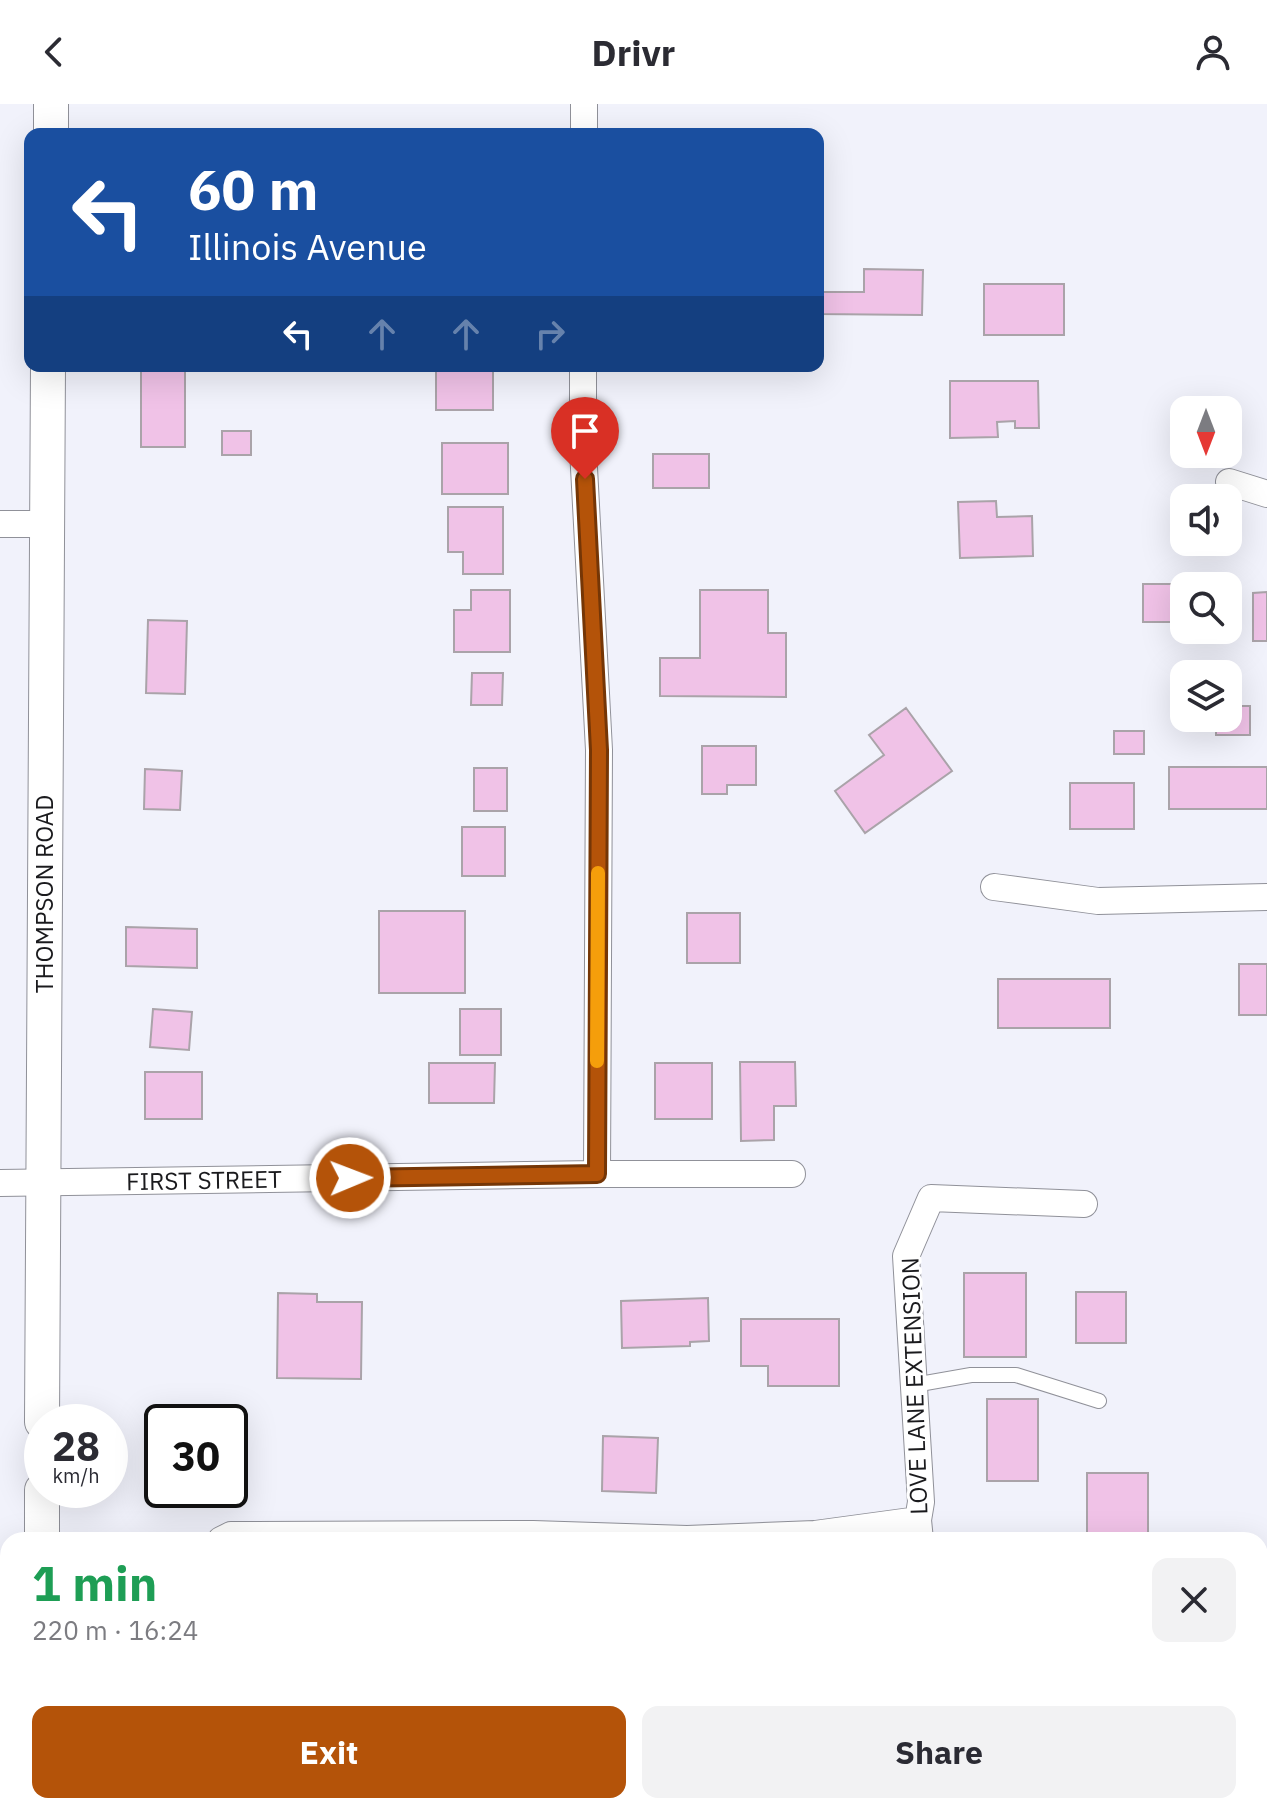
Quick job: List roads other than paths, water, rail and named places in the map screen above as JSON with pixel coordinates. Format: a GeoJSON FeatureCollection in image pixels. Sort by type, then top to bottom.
{"type":"FeatureCollection","features":[{"type":"Feature","properties":{"kind":"street"},"geometry":{"type":"LineString","coordinates":[[51,104],[51,128]]}},
{"type":"Feature","properties":{"kind":"street"},"geometry":{"type":"LineString","coordinates":[[584,104],[584,128]]}},
{"type":"Feature","properties":{"kind":"street","name":"THOMPSON ROAD"},"geometry":{"type":"LineString","coordinates":[[42,1404],[48,372]]}},
{"type":"Feature","properties":{"kind":"street"},"geometry":{"type":"LineString","coordinates":[[583,372],[583,449],[599,750],[597,1174]]}},
{"type":"Feature","properties":{"kind":"street"},"geometry":{"type":"LineString","coordinates":[[1229,482],[1267,494]]}},
{"type":"Feature","properties":{"kind":"street"},"geometry":{"type":"LineString","coordinates":[[0,524],[47,524]]}},
{"type":"Feature","properties":{"kind":"street"},"geometry":{"type":"LineString","coordinates":[[994,887],[1098,901],[1267,897]]}},
{"type":"Feature","properties":{"kind":"street","name":"FIRST STREET"},"geometry":{"type":"LineString","coordinates":[[0,1183],[792,1174]]}},
{"type":"Feature","properties":{"kind":"street","name":"LOVE LANE EXTENSION"},"geometry":{"type":"LineString","coordinates":[[919,1530],[921,1502],[906,1256],[931,1198],[1084,1204]]}},
{"type":"Feature","properties":{"kind":"street"},"geometry":{"type":"LineString","coordinates":[[42,1508],[42,1532]]}},
{"type":"Feature","properties":{"kind":"street"},"geometry":{"type":"LineString","coordinates":[[867,1532],[919,1530]]}},
{"type":"Feature","properties":{"kind":"lane"},"geometry":{"type":"LineString","coordinates":[[914,1385],[971,1375],[1016,1375],[1099,1401]]}}]}
